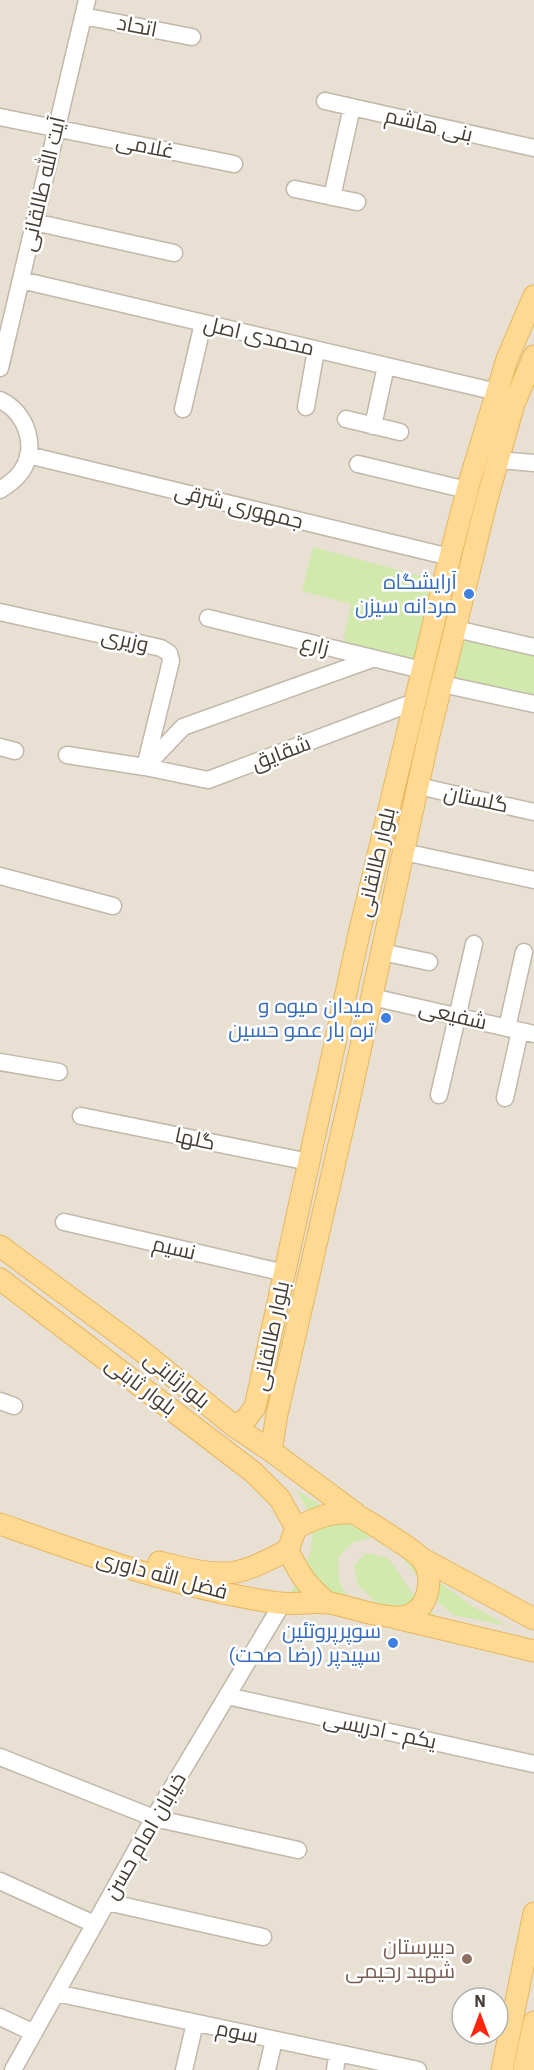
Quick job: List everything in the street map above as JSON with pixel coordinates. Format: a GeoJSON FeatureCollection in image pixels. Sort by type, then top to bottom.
{"type":"FeatureCollection","features":[{"type":"Feature","properties":{"kind":"main road","name":"بلوار طالقانی"},"geometry":{"type":"LineString","coordinates":[[234,1426],[246,1419],[255,1407],[359,934],[450,557],[467,490],[507,359],[534,296]]}},
{"type":"Feature","properties":{"kind":"main road","name":"بلوار طالقانی"},"geometry":{"type":"LineString","coordinates":[[272,1451],[277,1414],[442,684],[498,460],[514,404],[532,367]]}},
{"type":"Feature","properties":{"kind":"main road","name":"بلوارثابتی"},"geometry":{"type":"LineString","coordinates":[[0,1246],[138,1348],[234,1426],[272,1451],[355,1513]]}},
{"type":"Feature","properties":{"kind":"main road","name":"بلوار ثابتی"},"geometry":{"type":"LineString","coordinates":[[0,1279],[254,1472],[280,1499],[296,1528]]}},
{"type":"Feature","properties":{"kind":"main road"},"geometry":{"type":"LineString","coordinates":[[255,1407],[259,1415],[264,1418],[277,1414]]}},
{"type":"Feature","properties":{"kind":"main road","name":"فضل الله داوری"},"geometry":{"type":"LineString","coordinates":[[0,1512],[123,1553],[180,1567],[226,1574],[259,1564],[288,1550]]}},
{"type":"Feature","properties":{"kind":"main road"},"geometry":{"type":"LineString","coordinates":[[534,1619],[422,1558],[355,1513],[320,1516],[296,1528],[288,1550],[297,1570],[310,1589],[328,1603],[534,1650]]}},
{"type":"Feature","properties":{"kind":"main road","name":"فضل الله داوری"},"geometry":{"type":"LineString","coordinates":[[0,1524],[120,1566],[225,1594],[282,1604],[328,1603]]}},
{"type":"Feature","properties":{"kind":"main road"},"geometry":{"type":"LineString","coordinates":[[393,1617],[412,1614],[428,1593],[430,1580],[422,1558]]}},
{"type":"Feature","properties":{"kind":"main road"},"geometry":{"type":"LineString","coordinates":[[502,2070],[534,1913]]}},
{"type":"Feature","properties":{"kind":"main road"},"geometry":{"type":"LineString","coordinates":[[524,2070],[534,2022]]}},
{"type":"Feature","properties":{"kind":"street","name":"اتحاد"},"geometry":{"type":"LineString","coordinates":[[85,8],[192,37]]}},
{"type":"Feature","properties":{"kind":"street","name":"آیت الله طالقانی"},"geometry":{"type":"LineString","coordinates":[[0,368],[85,8]]}},
{"type":"Feature","properties":{"kind":"street","name":"بنی هاشم"},"geometry":{"type":"LineString","coordinates":[[325,101],[534,148]]}},
{"type":"Feature","properties":{"kind":"street"},"geometry":{"type":"LineString","coordinates":[[332,197],[352,107]]}},
{"type":"Feature","properties":{"kind":"street","name":"غلامی"},"geometry":{"type":"LineString","coordinates":[[0,117],[234,164]]}},
{"type":"Feature","properties":{"kind":"street"},"geometry":{"type":"LineString","coordinates":[[295,189],[357,202]]}},
{"type":"Feature","properties":{"kind":"street"},"geometry":{"type":"LineString","coordinates":[[34,222],[174,253]]}},
{"type":"Feature","properties":{"kind":"street","name":"محمدی اصل"},"geometry":{"type":"LineString","coordinates":[[21,280],[497,392]]}},
{"type":"Feature","properties":{"kind":"street"},"geometry":{"type":"LineString","coordinates":[[183,409],[203,323]]}},
{"type":"Feature","properties":{"kind":"street"},"geometry":{"type":"LineString","coordinates":[[306,407],[316,350]]}},
{"type":"Feature","properties":{"kind":"street"},"geometry":{"type":"LineString","coordinates":[[373,426],[386,366]]}},
{"type":"Feature","properties":{"kind":"street"},"geometry":{"type":"LineString","coordinates":[[0,400],[18,413],[26,426],[29,441],[28,455],[23,470],[13,482],[0,490]]}},
{"type":"Feature","properties":{"kind":"street"},"geometry":{"type":"LineString","coordinates":[[346,419],[400,432]]}},
{"type":"Feature","properties":{"kind":"street","name":"جمهوری شرقی"},"geometry":{"type":"LineString","coordinates":[[28,455],[450,557]]}},
{"type":"Feature","properties":{"kind":"street"},"geometry":{"type":"LineString","coordinates":[[498,460],[534,463]]}},
{"type":"Feature","properties":{"kind":"street"},"geometry":{"type":"LineString","coordinates":[[358,464],[467,490]]}},
{"type":"Feature","properties":{"kind":"street","name":"وزیری"},"geometry":{"type":"LineString","coordinates":[[0,612],[161,648],[169,653],[171,661],[144,767]]}},
{"type":"Feature","properties":{"kind":"street","name":"زارع"},"geometry":{"type":"LineString","coordinates":[[208,618],[422,670]]}},
{"type":"Feature","properties":{"kind":"street"},"geometry":{"type":"LineString","coordinates":[[456,629],[534,647]]}},
{"type":"Feature","properties":{"kind":"street"},"geometry":{"type":"LineString","coordinates":[[144,767],[183,727],[372,659]]}},
{"type":"Feature","properties":{"kind":"street"},"geometry":{"type":"LineString","coordinates":[[442,684],[534,704]]}},
{"type":"Feature","properties":{"kind":"street","name":"شقایق"},"geometry":{"type":"LineString","coordinates":[[67,755],[208,780],[414,702]]}},
{"type":"Feature","properties":{"kind":"street","name":"گلستان"},"geometry":{"type":"LineString","coordinates":[[418,786],[534,812]]}},
{"type":"Feature","properties":{"kind":"street"},"geometry":{"type":"LineString","coordinates":[[404,852],[534,880]]}},
{"type":"Feature","properties":{"kind":"street"},"geometry":{"type":"LineString","coordinates":[[0,876],[113,906]]}},
{"type":"Feature","properties":{"kind":"street"},"geometry":{"type":"LineString","coordinates":[[439,1095],[474,944]]}},
{"type":"Feature","properties":{"kind":"street"},"geometry":{"type":"LineString","coordinates":[[382,952],[429,962]]}},
{"type":"Feature","properties":{"kind":"street"},"geometry":{"type":"LineString","coordinates":[[505,1098],[520,1031],[524,952]]}},
{"type":"Feature","properties":{"kind":"street","name":"شفیعی"},"geometry":{"type":"LineString","coordinates":[[372,997],[520,1031]]}},
{"type":"Feature","properties":{"kind":"street"},"geometry":{"type":"LineString","coordinates":[[0,1062],[59,1072]]}},
{"type":"Feature","properties":{"kind":"street","name":"گلها"},"geometry":{"type":"LineString","coordinates":[[81,1116],[309,1162]]}},
{"type":"Feature","properties":{"kind":"street","name":"نسیم"},"geometry":{"type":"LineString","coordinates":[[64,1222],[285,1273]]}},
{"type":"Feature","properties":{"kind":"street","name":"خیابان امام حسن"},"geometry":{"type":"LineString","coordinates":[[13,2070],[153,1818],[282,1604]]}},
{"type":"Feature","properties":{"kind":"street","name":"یکم - ادریسی"},"geometry":{"type":"LineString","coordinates":[[227,1696],[534,1764]]}},
{"type":"Feature","properties":{"kind":"street"},"geometry":{"type":"LineString","coordinates":[[0,1757],[153,1818],[298,1850]]}},
{"type":"Feature","properties":{"kind":"street"},"geometry":{"type":"LineString","coordinates":[[0,1881],[94,1924]]}},
{"type":"Feature","properties":{"kind":"street"},"geometry":{"type":"LineString","coordinates":[[107,1902],[263,1937]]}},
{"type":"Feature","properties":{"kind":"street","name":"سوم"},"geometry":{"type":"LineString","coordinates":[[56,1993],[418,2070]]}},
{"type":"Feature","properties":{"kind":"street"},"geometry":{"type":"LineString","coordinates":[[0,2017],[34,2032]]}},
{"type":"Feature","properties":{"kind":"street"},"geometry":{"type":"LineString","coordinates":[[184,2070],[195,2023]]}},
{"type":"Feature","properties":{"kind":"street"},"geometry":{"type":"LineString","coordinates":[[267,2070],[274,2040]]}},
{"type":"Feature","properties":{"kind":"street"},"geometry":{"type":"LineString","coordinates":[[335,2070],[338,2053]]}},
{"type":"Feature","properties":{"kind":"shaded area"},"geometry":{"type":"Polygon","coordinates":[[[0,0],[534,0],[534,2070],[0,2070],[0,0]]]}},
{"type":"Feature","properties":{"kind":"green space"},"geometry":{"type":"Polygon","coordinates":[[[313,547],[434,580],[414,664],[342,647],[351,604],[302,591],[313,547]]]}},
{"type":"Feature","properties":{"kind":"green space"},"geometry":{"type":"Polygon","coordinates":[[[462,637],[534,656],[534,696],[452,677],[462,637]]]}},
{"type":"Feature","properties":{"kind":"green space"},"geometry":{"type":"Polygon","coordinates":[[[296,1490],[373,1537],[353,1542],[338,1557],[339,1581],[351,1602],[287,1598],[303,1570],[311,1545],[310,1519],[296,1490]]]}},
{"type":"Feature","properties":{"kind":"green space"},"geometry":{"type":"Polygon","coordinates":[[[366,1553],[388,1558],[420,1604],[454,1628],[380,1606],[358,1585],[354,1565],[366,1553]]]}},
{"type":"Feature","properties":{"kind":"green space"},"geometry":{"type":"Polygon","coordinates":[[[399,1553],[472,1606],[508,1626],[454,1615],[435,1600],[399,1553]]]}},
{"type":"Feature","properties":{"kind":"place","name":"آرایشگاه مردانه سیزن"},"geometry":{"type":"Point","coordinates":[469,594]}},
{"type":"Feature","properties":{"kind":"place","name":"میدان میوه و تره بار عمو حسین"},"geometry":{"type":"Point","coordinates":[386,1018]}},
{"type":"Feature","properties":{"kind":"place","name":"سوپرپروتئین سپیدپر (رضا صحت)"},"geometry":{"type":"Point","coordinates":[393,1643]}},
{"type":"Feature","properties":{"kind":"place","name":"دبیرستان شهید رحیمی"},"geometry":{"type":"Point","coordinates":[467,1959]}}]}
